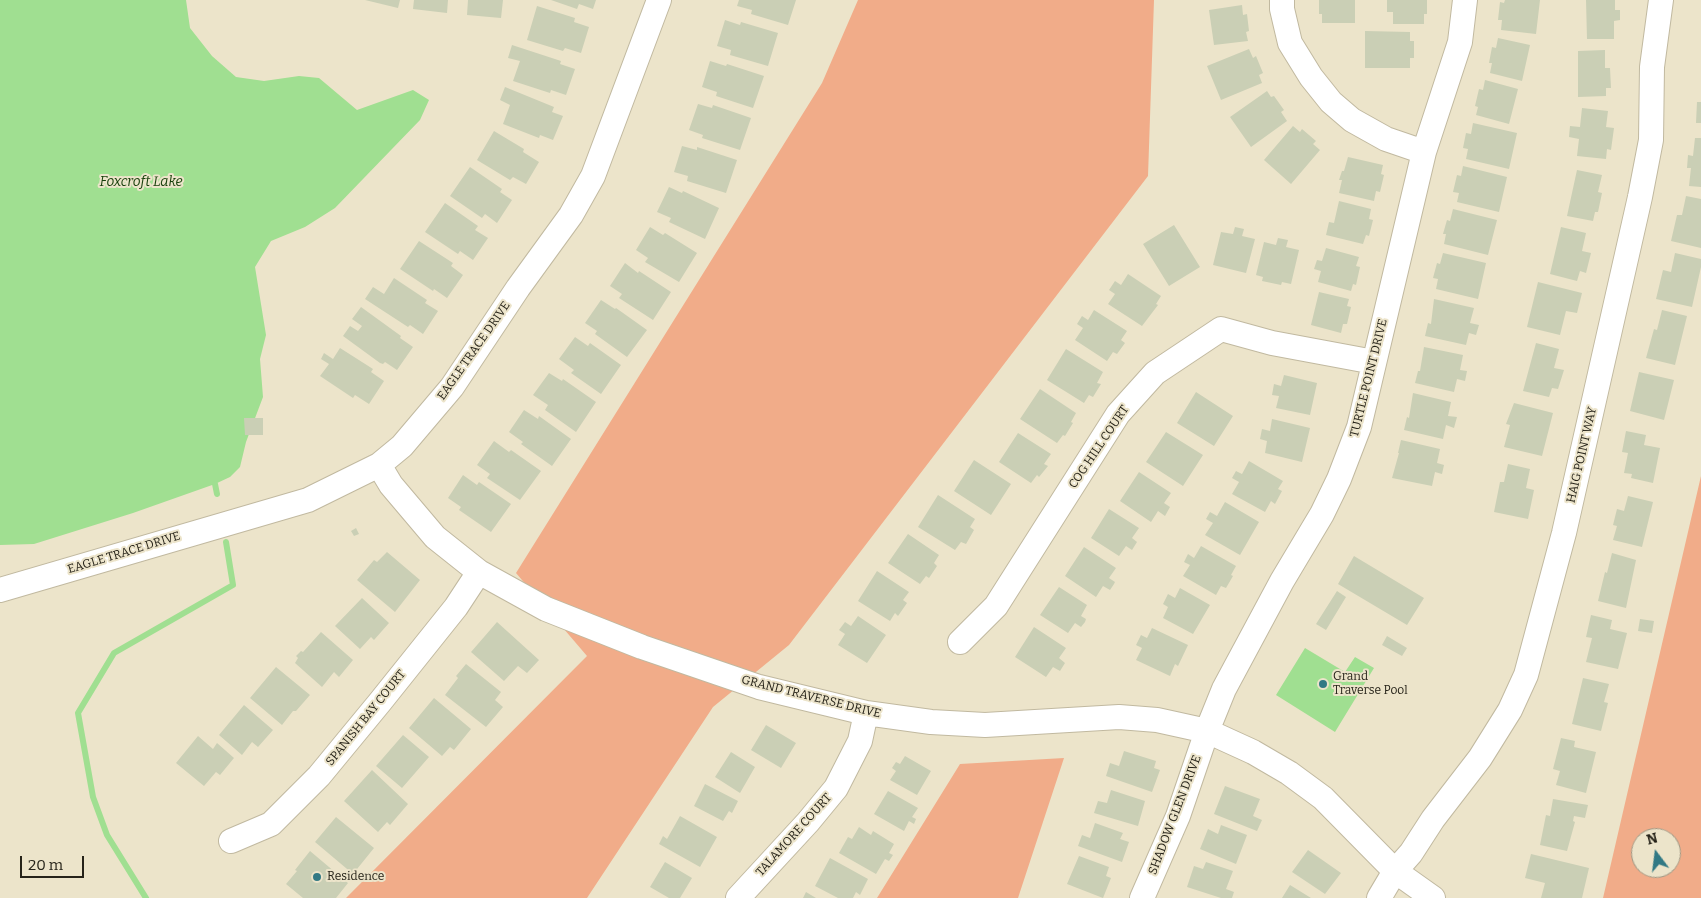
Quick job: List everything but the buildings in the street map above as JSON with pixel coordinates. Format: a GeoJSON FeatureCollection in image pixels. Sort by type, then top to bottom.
{"type":"FeatureCollection","features":[{"type":"Feature","properties":{"kind":"street","name":"EAGLE TRACE DRIVE"},"geometry":{"type":"LineString","coordinates":[[0,590],[308,500],[379,465],[402,446],[452,386],[518,288],[571,215],[593,176],[659,0]]}},
{"type":"Feature","properties":{"kind":"street"},"geometry":{"type":"LineString","coordinates":[[1282,0],[1282,9],[1290,43],[1311,77],[1330,102],[1352,120],[1386,139],[1424,152]]}},
{"type":"Feature","properties":{"kind":"street","name":"TURTLE POINT DRIVE"},"geometry":{"type":"LineString","coordinates":[[1207,731],[1224,689],[1282,581],[1322,514],[1339,479],[1358,427],[1424,152],[1460,42],[1465,0]]}},
{"type":"Feature","properties":{"kind":"street","name":"HAIG POINT WAY"},"geometry":{"type":"LineString","coordinates":[[1379,898],[1395,871],[1411,853],[1433,819],[1480,758],[1510,710],[1526,675],[1564,533],[1640,198],[1651,140],[1652,67],[1661,0]]}},
{"type":"Feature","properties":{"kind":"street","name":"COG HILL COURT"},"geometry":{"type":"LineString","coordinates":[[960,642],[996,606],[1118,414],[1155,373],[1221,329],[1272,343],[1374,362]]}},
{"type":"Feature","properties":{"kind":"street","name":"GRAND TRAVERSE DRIVE"},"geometry":{"type":"LineString","coordinates":[[379,465],[391,485],[436,537],[479,572],[546,610],[642,647],[759,687],[866,713],[931,722],[985,725],[1119,716],[1157,720],[1207,731],[1253,752],[1289,773],[1316,793],[1395,871],[1433,898]]}},
{"type":"Feature","properties":{"kind":"street","name":"SPANISH BAY COURT"},"geometry":{"type":"LineString","coordinates":[[231,841],[270,824],[319,776],[450,614],[479,572]]}},
{"type":"Feature","properties":{"kind":"street","name":"TALAMORE COURT"},"geometry":{"type":"LineString","coordinates":[[738,898],[808,822],[836,788],[860,741],[866,713]]}},
{"type":"Feature","properties":{"kind":"street","name":"SHADOW GLEN DRIVE"},"geometry":{"type":"LineString","coordinates":[[1142,898],[1178,816],[1207,731]]}},
{"type":"Feature","properties":{"kind":"shaded area"},"geometry":{"type":"Polygon","coordinates":[[[858,0],[1154,0],[1148,176],[789,645],[713,707],[587,898],[346,898],[587,656],[516,573],[822,83],[858,0]]]}},
{"type":"Feature","properties":{"kind":"shaded area"},"geometry":{"type":"Polygon","coordinates":[[[1701,476],[1701,898],[1603,898],[1701,476]]]}},
{"type":"Feature","properties":{"kind":"shaded area"},"geometry":{"type":"Polygon","coordinates":[[[1064,758],[1018,898],[877,898],[960,764],[1064,758]]]}},
{"type":"Feature","properties":{"kind":"water","name":"Foxcroft Lake"},"geometry":{"type":"Polygon","coordinates":[[[0,0],[186,0],[190,28],[212,56],[236,77],[264,81],[299,76],[319,78],[357,110],[413,90],[429,100],[420,120],[335,208],[305,227],[271,241],[255,267],[266,335],[260,359],[263,397],[246,442],[240,467],[230,477],[215,484],[133,513],[34,544],[0,545],[0,0]]]}},
{"type":"Feature","properties":{"kind":"water","name":"Grand Traverse Pool"},"geometry":{"type":"Polygon","coordinates":[[[1305,648],[1345,672],[1355,657],[1374,668],[1335,732],[1276,695],[1305,648]]]}},
{"type":"Feature","properties":{"kind":"waterway"},"geometry":{"type":"LineString","coordinates":[[215,484],[217,494]]}},
{"type":"Feature","properties":{"kind":"waterway"},"geometry":{"type":"LineString","coordinates":[[146,898],[107,835],[93,797],[78,713],[114,653],[233,585],[226,542]]}},
{"type":"Feature","properties":{"kind":"place","name":"Grand Traverse Pool"},"geometry":{"type":"Point","coordinates":[1323,684]}},
{"type":"Feature","properties":{"kind":"place","name":"Residence"},"geometry":{"type":"Point","coordinates":[317,877]}}]}
